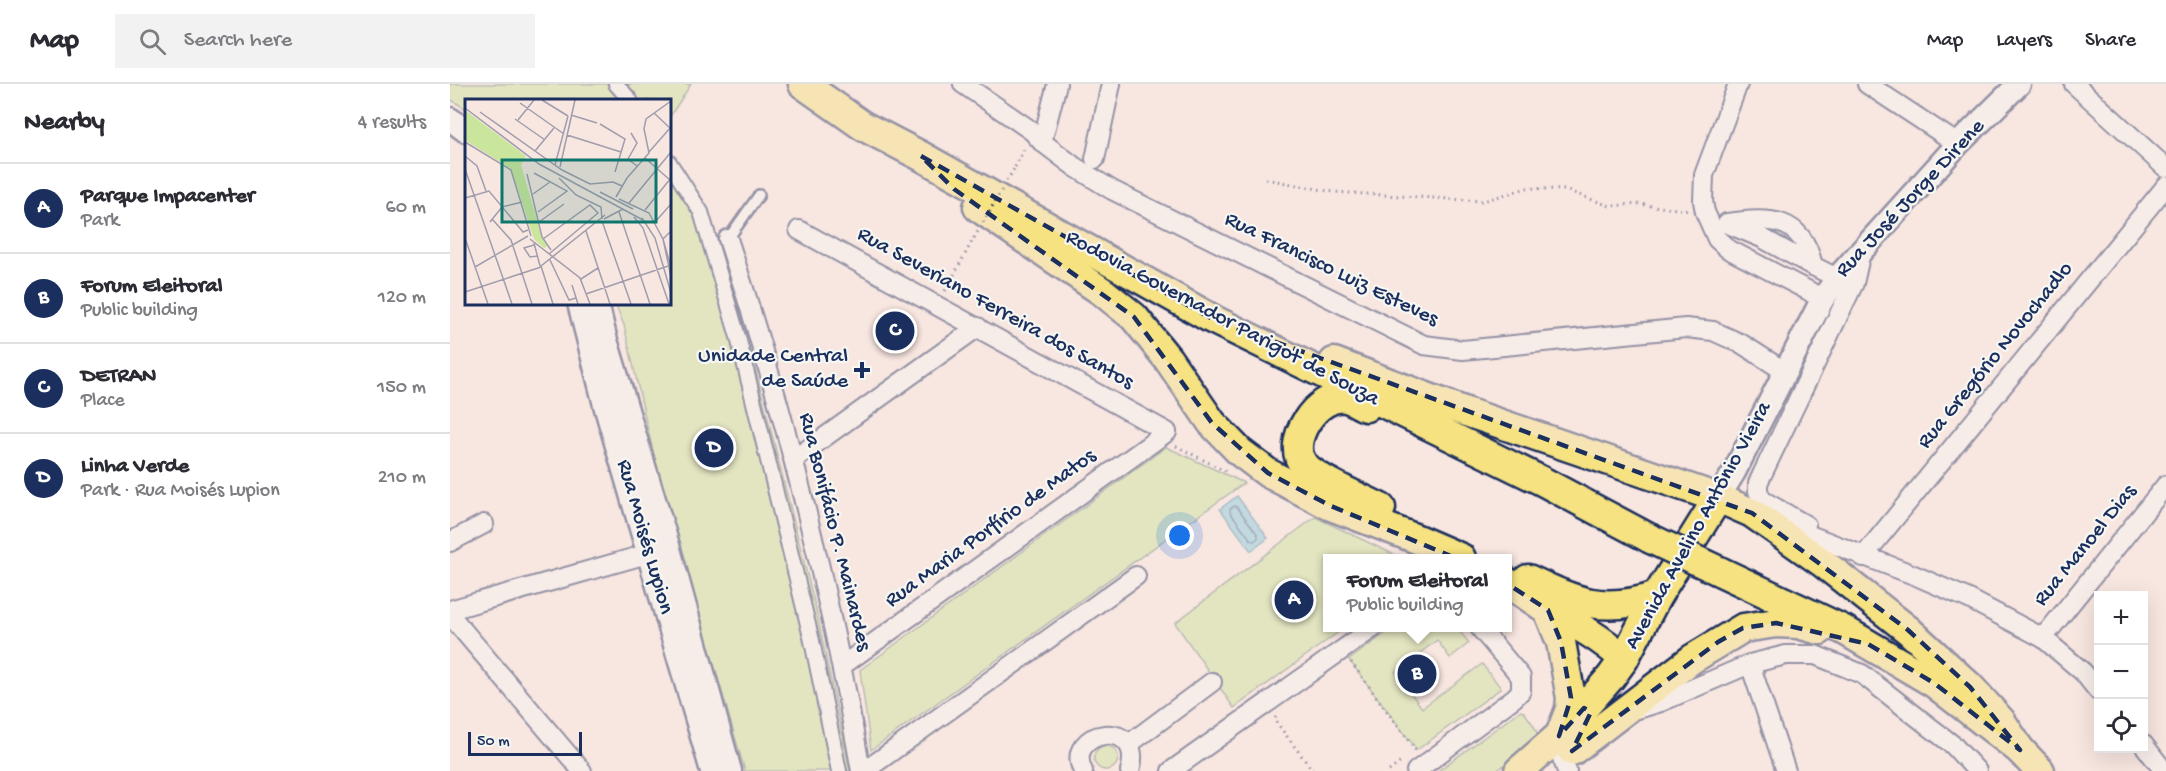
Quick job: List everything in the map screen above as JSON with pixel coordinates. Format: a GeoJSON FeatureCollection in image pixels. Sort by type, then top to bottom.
{"type":"FeatureCollection","features":[{"type":"Feature","properties":{"kind":"main road","name":"Rodovia Governador Parigot de Souza"},"geometry":{"type":"LineString","coordinates":[[804,84],[863,126],[921,156],[1214,320],[1542,482],[1649,538],[1844,630],[1868,644]]}},
{"type":"Feature","properties":{"kind":"main road"},"geometry":{"type":"LineString","coordinates":[[921,156],[954,189],[1103,292],[1134,317],[1168,359],[1212,423],[1240,452],[1268,473],[1331,506],[1452,554]]}},
{"type":"Feature","properties":{"kind":"main road"},"geometry":{"type":"LineString","coordinates":[[1214,320],[1259,333],[1466,412],[1718,498],[1752,513],[1822,562],[1908,630],[1970,687],[2001,721],[2020,750]]}},
{"type":"Feature","properties":{"kind":"main road"},"geometry":{"type":"LineString","coordinates":[[1477,554],[1314,473],[1302,463],[1299,451],[1300,436],[1313,411],[1325,403],[1344,398],[1498,468],[1542,482]]}},
{"type":"Feature","properties":{"kind":"main road","name":"Avenida Avelino Antônio Vieira"},"geometry":{"type":"LineString","coordinates":[[1519,771],[1561,757],[1595,695],[1624,658],[1657,596],[1718,498]]}},
{"type":"Feature","properties":{"kind":"main road"},"geometry":{"type":"LineString","coordinates":[[1512,571],[1562,596],[1590,604],[1632,604],[1657,596]]}},
{"type":"Feature","properties":{"kind":"main road"},"geometry":{"type":"LineString","coordinates":[[1512,585],[1548,610],[1598,636],[1624,658]]}},
{"type":"Feature","properties":{"kind":"main road"},"geometry":{"type":"LineString","coordinates":[[1548,610],[1561,642],[1571,698],[1561,757]]}},
{"type":"Feature","properties":{"kind":"main road"},"geometry":{"type":"LineString","coordinates":[[1561,757],[1692,658],[1743,628],[1776,623],[1798,624],[1868,644],[1934,683],[2020,750],[2040,771]]}},
{"type":"Feature","properties":{"kind":"street"},"geometry":{"type":"LineString","coordinates":[[616,84],[629,99]]}},
{"type":"Feature","properties":{"kind":"street","name":"Rua Francisco Luiz Esteves"},"geometry":{"type":"LineString","coordinates":[[963,84],[1037,136],[1075,167],[1112,190],[1424,345],[1463,350],[1686,328],[1713,331],[1742,344],[1785,371]]}},
{"type":"Feature","properties":{"kind":"street"},"geometry":{"type":"LineString","coordinates":[[1037,136],[1057,84]]}},
{"type":"Feature","properties":{"kind":"street"},"geometry":{"type":"LineString","coordinates":[[1095,159],[1111,84]]}},
{"type":"Feature","properties":{"kind":"street"},"geometry":{"type":"LineString","coordinates":[[1704,206],[1727,223],[1762,238],[1813,266],[1829,289],[1809,291],[1728,249],[1717,239],[1704,206],[1704,176],[1738,84]]}},
{"type":"Feature","properties":{"kind":"street"},"geometry":{"type":"LineString","coordinates":[[1867,84],[1958,144]]}},
{"type":"Feature","properties":{"kind":"street","name":"Rua José Jorge Direne"},"geometry":{"type":"LineString","coordinates":[[1829,289],[1958,144],[2019,84]]}},
{"type":"Feature","properties":{"kind":"street"},"geometry":{"type":"LineString","coordinates":[[2074,84],[2166,168]]}},
{"type":"Feature","properties":{"kind":"street"},"geometry":{"type":"LineString","coordinates":[[450,119],[465,130]]}},
{"type":"Feature","properties":{"kind":"street"},"geometry":{"type":"LineString","coordinates":[[670,164],[701,212],[738,337],[812,641],[839,771]]}},
{"type":"Feature","properties":{"kind":"street","name":"Rua Gregório Novochadlo"},"geometry":{"type":"LineString","coordinates":[[1863,557],[2166,186]]}},
{"type":"Feature","properties":{"kind":"street","name":"Rua Severiano Ferreira dos Santos"},"geometry":{"type":"LineString","coordinates":[[799,230],[1167,432]]}},
{"type":"Feature","properties":{"kind":"street","name":"Rua Bonifácio P. Mainardes"},"geometry":{"type":"LineString","coordinates":[[728,239],[754,319],[794,459],[843,665],[861,771]]}},
{"type":"Feature","properties":{"kind":"street"},"geometry":{"type":"LineString","coordinates":[[1845,550],[1762,500],[1758,491],[1758,483],[1854,283],[1861,252]]}},
{"type":"Feature","properties":{"kind":"street","name":"Avenida Avelino Antônio Vieira"},"geometry":{"type":"LineString","coordinates":[[1718,498],[1734,472],[1829,289]]}},
{"type":"Feature","properties":{"kind":"street","name":"Rua Moisés Lupion"},"geometry":{"type":"LineString","coordinates":[[579,304],[614,402],[730,771]]}},
{"type":"Feature","properties":{"kind":"street","name":"Rua Moisés Lupion"},"geometry":{"type":"LineString","coordinates":[[597,304],[605,337],[614,402]]}},
{"type":"Feature","properties":{"kind":"street"},"geometry":{"type":"LineString","coordinates":[[794,459],[978,327]]}},
{"type":"Feature","properties":{"kind":"street","name":"Rua Maria Porfírio de Matos"},"geometry":{"type":"LineString","coordinates":[[843,665],[1167,432]]}},
{"type":"Feature","properties":{"kind":"street","name":"Rua Manoel Dias"},"geometry":{"type":"LineString","coordinates":[[2043,638],[2166,485]]}},
{"type":"Feature","properties":{"kind":"street"},"geometry":{"type":"LineString","coordinates":[[1752,513],[1914,575],[1969,599],[2043,638],[2083,672],[2094,686]]}},
{"type":"Feature","properties":{"kind":"street"},"geometry":{"type":"LineString","coordinates":[[450,542],[484,524]]}},
{"type":"Feature","properties":{"kind":"street"},"geometry":{"type":"LineString","coordinates":[[450,610],[659,551]]}},
{"type":"Feature","properties":{"kind":"street","name":"Rua Moisés Lupion"},"geometry":{"type":"LineString","coordinates":[[659,551],[712,771]]}},
{"type":"Feature","properties":{"kind":"street"},"geometry":{"type":"LineString","coordinates":[[861,771],[870,767],[1136,576]]}},
{"type":"Feature","properties":{"kind":"street"},"geometry":{"type":"LineString","coordinates":[[450,615],[582,771]]}},
{"type":"Feature","properties":{"kind":"street"},"geometry":{"type":"LineString","coordinates":[[1171,771],[1366,632]]}},
{"type":"Feature","properties":{"kind":"street"},"geometry":{"type":"LineString","coordinates":[[1416,771],[1521,691],[1521,677],[1484,632]]}},
{"type":"Feature","properties":{"kind":"street"},"geometry":{"type":"LineString","coordinates":[[1619,715],[1661,702],[1750,664],[1786,655],[1815,655],[1862,674],[1953,745],[1977,771]]}},
{"type":"Feature","properties":{"kind":"street"},"geometry":{"type":"LineString","coordinates":[[1750,664],[1786,771]]}},
{"type":"Feature","properties":{"kind":"street"},"geometry":{"type":"LineString","coordinates":[[1129,744],[1212,682]]}},
{"type":"Feature","properties":{"kind":"street"},"geometry":{"type":"LineString","coordinates":[[1083,771],[1082,750],[1093,737],[1110,734],[1118,736],[1129,744],[1133,755],[1131,771]]}},
{"type":"Feature","properties":{"kind":"street"},"geometry":{"type":"LineString","coordinates":[[2148,750],[2164,767]]}},
{"type":"Feature","properties":{"kind":"lane"},"geometry":{"type":"LineString","coordinates":[[728,239],[759,195]]}},
{"type":"Feature","properties":{"kind":"path"},"geometry":{"type":"LineString","coordinates":[[945,291],[1015,167],[1037,136]]}},
{"type":"Feature","properties":{"kind":"path"},"geometry":{"type":"LineString","coordinates":[[1266,179],[1333,192],[1483,201],[1527,188],[1565,190],[1610,206],[1638,204],[1685,210],[1704,206]]}},
{"type":"Feature","properties":{"kind":"path"},"geometry":{"type":"LineString","coordinates":[[1349,660],[1417,750]]}},
{"type":"Feature","properties":{"kind":"path"},"geometry":{"type":"LineString","coordinates":[[1284,711],[1274,718],[1313,771]]}},
{"type":"Feature","properties":{"kind":"highlighted area"},"geometry":{"type":"Polygon","coordinates":[[[921,156],[1214,320],[1752,513],[1908,630],[1970,687],[2020,750],[1934,683],[1868,644],[1776,623],[1743,628],[1718,642],[1572,751],[1591,712],[1584,708],[1559,736],[1571,698],[1561,642],[1548,610],[1489,572],[1331,506],[1268,473],[1212,423],[1134,317],[954,189],[921,156]]]}},
{"type":"Feature","properties":{"kind":"green space"},"geometry":{"type":"Polygon","coordinates":[[[450,84],[691,84],[670,116],[670,99],[465,99],[465,108],[450,99],[450,84]]]}},
{"type":"Feature","properties":{"kind":"green space"},"geometry":{"type":"Polygon","coordinates":[[[670,152],[707,211],[751,351],[816,610],[850,771],[745,771],[656,465],[624,325],[615,304],[670,304],[670,152]]]}},
{"type":"Feature","properties":{"kind":"green space"},"geometry":{"type":"Polygon","coordinates":[[[1166,447],[1244,483],[871,750],[860,670],[1166,447]]]}},
{"type":"Feature","properties":{"kind":"green space"},"geometry":{"type":"Polygon","coordinates":[[[1315,517],[1393,554],[1323,554],[1323,632],[1338,632],[1234,708],[1175,623],[1315,517]]]}},
{"type":"Feature","properties":{"kind":"green space"},"geometry":{"type":"Polygon","coordinates":[[[1388,632],[1460,632],[1469,643],[1450,658],[1437,640],[1395,672],[1422,708],[1482,664],[1501,688],[1417,750],[1349,660],[1388,632]]]}},
{"type":"Feature","properties":{"kind":"green space"},"geometry":{"type":"Polygon","coordinates":[[[1520,711],[1524,712],[1534,726],[1537,741],[1496,771],[1438,771],[1520,711]]]}},
{"type":"Feature","properties":{"kind":"green space"},"geometry":{"type":"Polygon","coordinates":[[[1106,746],[1111,747],[1117,753],[1117,763],[1111,769],[1106,770],[1101,769],[1095,763],[1094,758],[1095,753],[1101,747],[1106,746]]]}},
{"type":"Feature","properties":{"kind":"water"},"geometry":{"type":"Polygon","coordinates":[[[1237,496],[1268,538],[1251,551],[1220,509],[1237,496]]]}},
{"type":"Feature","properties":{"kind":"place","name":"DETRAN"},"geometry":{"type":"Point","coordinates":[895,331]}},
{"type":"Feature","properties":{"kind":"place","name":"Unidade Central de Saúde"},"geometry":{"type":"Point","coordinates":[862,370]}},
{"type":"Feature","properties":{"kind":"place","name":"Linha Verde"},"geometry":{"type":"Point","coordinates":[714,448]}},
{"type":"Feature","properties":{"kind":"place","name":"Parque Impacenter"},"geometry":{"type":"Point","coordinates":[1294,600]}},
{"type":"Feature","properties":{"kind":"place","name":"Forum Eleitoral"},"geometry":{"type":"Point","coordinates":[1417,674]}}]}
